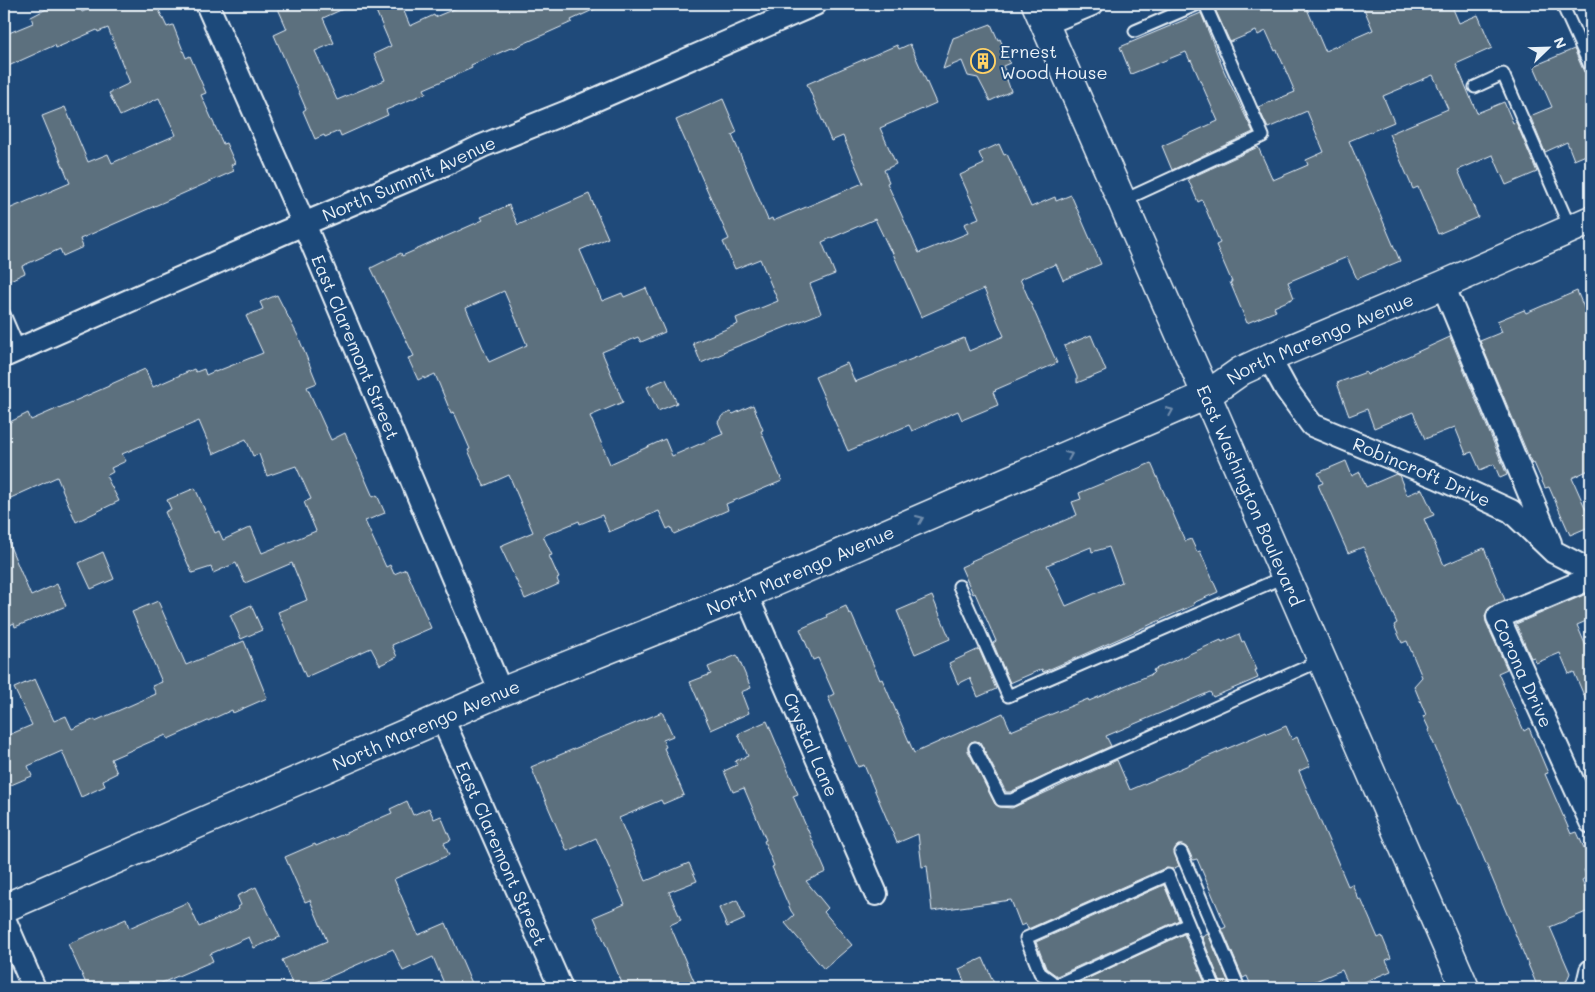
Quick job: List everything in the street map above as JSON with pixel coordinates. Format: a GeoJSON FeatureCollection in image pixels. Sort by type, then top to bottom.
{"type":"FeatureCollection","features":[{"type":"Feature","properties":{"kind":"street","name":"East Claremont Street"},"geometry":{"type":"LineString","coordinates":[[207,4],[304,224],[501,692]]}},
{"type":"Feature","properties":{"kind":"street","name":"North Summit Avenue"},"geometry":{"type":"LineString","coordinates":[[11,352],[445,164],[482,146],[567,112],[816,4]]}},
{"type":"Feature","properties":{"kind":"street"},"geometry":{"type":"LineString","coordinates":[[1040,14],[1092,4]]}},
{"type":"Feature","properties":{"kind":"street","name":"East Washington Boulevard"},"geometry":{"type":"LineString","coordinates":[[1040,14],[1464,988]]}},
{"type":"Feature","properties":{"kind":"street","name":"North Marengo Avenue"},"geometry":{"type":"LineString","coordinates":[[4,908],[501,692],[746,594],[1207,395],[1241,371],[1269,358],[1444,285],[1586,222]]}},
{"type":"Feature","properties":{"kind":"street"},"geometry":{"type":"LineString","coordinates":[[1444,285],[1554,552]]}},
{"type":"Feature","properties":{"kind":"street","name":"Robincroft Drive"},"geometry":{"type":"LineString","coordinates":[[1269,358],[1286,390],[1312,425],[1437,477],[1511,511],[1554,552],[1591,571]]}},
{"type":"Feature","properties":{"kind":"street","name":"Corona Drive"},"geometry":{"type":"LineString","coordinates":[[1591,578],[1498,617],[1591,822]]}},
{"type":"Feature","properties":{"kind":"street","name":"Crystal Lane"},"geometry":{"type":"LineString","coordinates":[[746,594],[876,894]]}},
{"type":"Feature","properties":{"kind":"street","name":"East Claremont Street"},"geometry":{"type":"LineString","coordinates":[[442,718],[561,988]]}},
{"type":"Feature","properties":{"kind":"street"},"geometry":{"type":"LineString","coordinates":[[4,918],[34,988]]}},
{"type":"Feature","properties":{"kind":"street"},"geometry":{"type":"LineString","coordinates":[[1587,988],[1591,971]]}},
{"type":"Feature","properties":{"kind":"lane"},"geometry":{"type":"LineString","coordinates":[[1135,31],[1198,4]]}},
{"type":"Feature","properties":{"kind":"lane"},"geometry":{"type":"LineString","coordinates":[[1122,200],[1263,136],[1205,4]]}},
{"type":"Feature","properties":{"kind":"lane"},"geometry":{"type":"LineString","coordinates":[[1562,4],[1591,68]]}},
{"type":"Feature","properties":{"kind":"lane"},"geometry":{"type":"LineString","coordinates":[[1475,87],[1503,74],[1586,222]]}},
{"type":"Feature","properties":{"kind":"lane"},"geometry":{"type":"LineString","coordinates":[[4,314],[11,352]]}},
{"type":"Feature","properties":{"kind":"lane"},"geometry":{"type":"LineString","coordinates":[[959,586],[1008,696],[1286,576]]}},
{"type":"Feature","properties":{"kind":"lane"},"geometry":{"type":"LineString","coordinates":[[975,748],[1001,800],[1012,800],[1322,660]]}},
{"type":"Feature","properties":{"kind":"lane"},"geometry":{"type":"LineString","coordinates":[[1181,852],[1239,988]]}},
{"type":"Feature","properties":{"kind":"lane"},"geometry":{"type":"LineString","coordinates":[[1188,924],[1054,987],[1051,981],[1040,973],[1026,938],[1168,875],[1215,988]]}},
{"type":"Feature","properties":{"kind":"building"},"geometry":{"type":"Polygon","coordinates":[[[56,4],[78,4],[82,12],[101,4],[156,4],[167,27],[173,25],[186,58],[190,56],[206,93],[201,95],[223,144],[226,143],[235,163],[231,165],[234,171],[80,239],[83,247],[63,256],[60,249],[22,266],[25,273],[4,283],[4,211],[70,183],[42,116],[65,107],[88,162],[108,154],[112,163],[176,135],[159,98],[120,116],[109,93],[130,83],[108,28],[98,32],[97,30],[56,48],[55,45],[4,68],[4,35],[33,23],[31,17],[56,4]]]}},
{"type":"Feature","properties":{"kind":"building"},"geometry":{"type":"Polygon","coordinates":[[[276,4],[354,4],[323,18],[334,43],[315,51],[337,100],[385,80],[374,54],[391,46],[373,4],[401,4],[410,26],[466,4],[606,4],[571,20],[572,22],[471,65],[472,68],[424,89],[426,93],[386,110],[388,115],[341,136],[339,131],[315,139],[303,111],[306,109],[274,35],[287,29],[276,4]]]}},
{"type":"Feature","properties":{"kind":"building"},"geometry":{"type":"Polygon","coordinates":[[[1221,4],[1305,4],[1325,51],[1373,30],[1362,4],[1451,4],[1459,23],[1478,15],[1492,48],[1456,64],[1477,113],[1504,102],[1513,123],[1516,122],[1537,172],[1506,185],[1493,155],[1458,170],[1478,217],[1438,234],[1418,187],[1413,189],[1389,134],[1448,109],[1433,75],[1383,96],[1394,122],[1349,141],[1400,261],[1357,279],[1347,257],[1288,282],[1294,298],[1274,307],[1276,311],[1247,323],[1216,245],[1220,243],[1202,200],[1198,202],[1188,179],[1258,147],[1273,180],[1308,165],[1306,160],[1324,152],[1307,111],[1268,128],[1258,107],[1295,92],[1277,50],[1275,51],[1266,31],[1258,35],[1256,31],[1230,42],[1214,7],[1221,4]]]}},
{"type":"Feature","properties":{"kind":"building"},"geometry":{"type":"Polygon","coordinates":[[[1201,13],[1224,71],[1253,132],[1172,170],[1162,146],[1218,121],[1186,52],[1131,74],[1120,47],[1201,13]]]}},
{"type":"Feature","properties":{"kind":"building","name":"Ernest Wood House"},"geometry":{"type":"Polygon","coordinates":[[[991,24],[998,40],[1000,39],[1010,63],[1003,66],[1009,79],[1007,80],[1011,91],[990,101],[978,78],[968,76],[962,61],[943,69],[953,38],[991,24]]]}},
{"type":"Feature","properties":{"kind":"building"},"geometry":{"type":"Polygon","coordinates":[[[910,44],[936,103],[880,128],[896,164],[884,170],[889,182],[887,183],[919,253],[968,233],[964,224],[979,218],[960,175],[984,164],[979,153],[999,144],[1004,155],[1007,154],[1031,207],[1055,197],[1056,201],[1071,195],[1101,264],[1063,280],[1056,264],[1020,279],[1057,363],[995,390],[993,392],[998,405],[962,420],[958,411],[912,431],[909,425],[848,451],[815,377],[847,363],[855,382],[964,338],[969,351],[1004,336],[984,289],[921,317],[891,249],[875,219],[822,242],[835,274],[810,284],[821,313],[723,352],[701,363],[693,343],[738,324],[736,318],[778,301],[760,259],[735,269],[723,242],[729,239],[676,120],[723,99],[737,132],[732,135],[768,220],[772,218],[773,221],[863,183],[843,136],[831,141],[807,84],[897,45],[899,49],[910,44]]]}},
{"type":"Feature","properties":{"kind":"building"},"geometry":{"type":"Polygon","coordinates":[[[1574,49],[1584,72],[1591,75],[1591,153],[1574,160],[1567,142],[1545,152],[1530,116],[1552,107],[1534,66],[1574,49]]]}},
{"type":"Feature","properties":{"kind":"building"},"geometry":{"type":"Polygon","coordinates":[[[589,194],[608,238],[580,250],[602,301],[622,293],[624,297],[646,288],[665,332],[641,342],[638,337],[602,352],[623,402],[590,416],[610,464],[665,439],[672,456],[723,434],[718,422],[722,416],[731,412],[733,414],[753,405],[763,430],[761,431],[782,481],[726,504],[728,510],[674,534],[671,527],[667,529],[659,511],[609,532],[602,515],[580,524],[579,521],[543,536],[552,555],[549,556],[559,578],[557,579],[559,584],[525,599],[500,546],[533,532],[509,475],[484,486],[454,412],[451,413],[435,374],[418,380],[408,358],[414,356],[371,268],[401,253],[402,256],[483,220],[481,217],[509,205],[518,225],[589,194]],[[504,291],[466,308],[489,362],[527,345],[504,291]]]}},
{"type":"Feature","properties":{"kind":"building"},"geometry":{"type":"Polygon","coordinates":[[[1577,291],[1591,325],[1591,469],[1572,478],[1591,521],[1591,526],[1570,535],[1549,487],[1545,488],[1534,463],[1532,464],[1480,341],[1502,332],[1497,321],[1524,310],[1526,313],[1577,291]]]}},
{"type":"Feature","properties":{"kind":"building"},"geometry":{"type":"Polygon","coordinates":[[[277,295],[298,336],[317,383],[307,387],[331,440],[345,433],[373,497],[377,495],[385,513],[365,521],[386,567],[390,565],[394,574],[406,569],[431,628],[392,645],[397,657],[380,665],[371,648],[306,677],[278,612],[307,600],[292,563],[245,583],[236,563],[213,573],[211,567],[192,573],[165,512],[171,509],[167,500],[195,488],[215,533],[219,531],[223,540],[251,527],[262,553],[316,531],[304,502],[311,499],[296,466],[267,476],[259,454],[253,456],[246,439],[213,454],[199,421],[122,454],[126,461],[111,468],[113,472],[106,476],[119,501],[76,522],[57,477],[4,501],[4,425],[28,413],[31,420],[145,369],[153,387],[194,369],[196,372],[204,369],[206,375],[263,353],[246,316],[263,309],[260,302],[277,295]]]}},
{"type":"Feature","properties":{"kind":"building"},"geometry":{"type":"Polygon","coordinates":[[[1091,335],[1106,371],[1077,383],[1077,377],[1064,346],[1091,335]]]}},
{"type":"Feature","properties":{"kind":"building"},"geometry":{"type":"Polygon","coordinates":[[[1450,337],[1507,475],[1500,478],[1494,464],[1480,470],[1472,452],[1466,454],[1455,427],[1425,439],[1413,412],[1374,428],[1367,409],[1349,416],[1337,383],[1366,372],[1367,375],[1450,337]]]}},
{"type":"Feature","properties":{"kind":"building"},"geometry":{"type":"Polygon","coordinates":[[[666,379],[677,403],[658,411],[647,387],[666,379]]]}},
{"type":"Feature","properties":{"kind":"building"},"geometry":{"type":"Polygon","coordinates":[[[1346,461],[1352,476],[1360,472],[1366,487],[1396,474],[1399,475],[1407,495],[1422,489],[1434,515],[1424,519],[1444,565],[1484,548],[1505,600],[1488,609],[1485,616],[1507,669],[1498,673],[1524,731],[1529,728],[1548,773],[1545,774],[1571,834],[1577,832],[1591,864],[1591,866],[1584,870],[1587,877],[1582,880],[1591,902],[1591,910],[1550,927],[1570,973],[1564,988],[1538,988],[1428,730],[1423,716],[1426,715],[1414,686],[1422,677],[1407,641],[1402,643],[1394,625],[1397,623],[1363,547],[1348,553],[1318,485],[1323,483],[1318,473],[1346,461]]]}},
{"type":"Feature","properties":{"kind":"building"},"geometry":{"type":"Polygon","coordinates":[[[1151,463],[1185,541],[1191,539],[1197,552],[1200,551],[1218,592],[1193,603],[1194,605],[1087,653],[1043,672],[1042,669],[1010,683],[993,643],[996,641],[975,593],[973,594],[961,567],[1077,515],[1072,502],[1081,499],[1079,493],[1151,463]],[[1091,547],[1047,565],[1066,606],[1122,582],[1109,547],[1092,552],[1091,547]]]}},
{"type":"Feature","properties":{"kind":"building"},"geometry":{"type":"Polygon","coordinates":[[[4,532],[31,596],[57,584],[66,606],[15,627],[14,623],[4,628],[4,532]]]}},
{"type":"Feature","properties":{"kind":"building"},"geometry":{"type":"Polygon","coordinates":[[[103,552],[114,579],[91,589],[79,563],[103,552]]]}},
{"type":"Feature","properties":{"kind":"building"},"geometry":{"type":"Polygon","coordinates":[[[1591,592],[1591,619],[1577,625],[1591,658],[1591,712],[1574,672],[1569,674],[1560,653],[1536,663],[1534,657],[1531,658],[1516,624],[1591,592]]]}},
{"type":"Feature","properties":{"kind":"building"},"geometry":{"type":"Polygon","coordinates":[[[932,596],[950,639],[915,654],[897,611],[932,596]]]}},
{"type":"Feature","properties":{"kind":"building"},"geometry":{"type":"Polygon","coordinates":[[[158,601],[186,665],[244,641],[267,698],[233,713],[232,710],[168,739],[166,735],[111,759],[117,773],[103,780],[105,786],[81,797],[62,751],[28,766],[32,776],[4,788],[4,737],[32,725],[14,688],[35,679],[54,721],[66,716],[72,729],[156,694],[152,686],[162,682],[132,612],[158,601]]]}},
{"type":"Feature","properties":{"kind":"building"},"geometry":{"type":"Polygon","coordinates":[[[251,605],[262,630],[241,639],[230,615],[251,605]]]}},
{"type":"Feature","properties":{"kind":"building"},"geometry":{"type":"Polygon","coordinates":[[[846,606],[849,614],[851,613],[880,680],[882,679],[914,753],[1003,713],[1011,731],[1088,699],[1089,701],[1152,674],[1153,670],[1239,634],[1257,670],[1255,670],[1258,678],[1213,697],[1210,692],[1106,736],[1111,746],[1010,792],[1006,792],[980,742],[971,742],[968,751],[995,804],[1000,807],[1012,808],[1117,760],[1130,790],[1266,732],[1267,734],[1286,726],[1292,740],[1297,737],[1310,766],[1299,771],[1348,886],[1352,884],[1359,900],[1361,899],[1378,938],[1382,936],[1391,958],[1386,960],[1391,971],[1350,988],[1342,970],[1299,988],[1252,988],[1247,976],[1243,978],[1222,929],[1226,927],[1197,859],[1193,860],[1188,849],[1182,845],[1178,845],[1174,851],[1179,866],[1172,869],[1165,868],[1028,929],[1026,924],[1021,926],[1011,900],[932,911],[927,866],[922,867],[918,834],[897,843],[864,765],[858,767],[828,697],[834,694],[818,658],[813,660],[800,629],[846,606]]]}},
{"type":"Feature","properties":{"kind":"building"},"geometry":{"type":"Polygon","coordinates":[[[979,649],[996,689],[978,697],[970,678],[958,684],[949,663],[979,649]]]}},
{"type":"Feature","properties":{"kind":"building"},"geometry":{"type":"Polygon","coordinates":[[[737,655],[751,688],[741,692],[749,713],[711,730],[690,682],[711,674],[708,667],[737,655]]]}},
{"type":"Feature","properties":{"kind":"building"},"geometry":{"type":"Polygon","coordinates":[[[662,712],[673,736],[663,740],[666,747],[664,748],[684,795],[663,804],[661,800],[619,818],[646,881],[689,863],[697,881],[669,892],[681,920],[670,925],[697,988],[624,988],[594,917],[625,904],[596,838],[567,851],[531,767],[662,712]]]}},
{"type":"Feature","properties":{"kind":"building"},"geometry":{"type":"Polygon","coordinates":[[[767,721],[798,794],[793,796],[826,872],[806,881],[828,908],[824,912],[852,945],[824,969],[785,923],[794,915],[772,867],[774,866],[764,841],[766,840],[744,788],[733,792],[724,771],[737,765],[735,761],[748,756],[738,734],[767,721]]]}},
{"type":"Feature","properties":{"kind":"building"},"geometry":{"type":"Polygon","coordinates":[[[407,801],[413,815],[429,808],[434,819],[441,816],[451,840],[444,843],[449,855],[394,879],[418,935],[446,923],[474,988],[446,988],[433,957],[403,971],[393,949],[304,988],[294,988],[282,960],[327,941],[310,900],[305,902],[285,857],[315,844],[316,846],[392,813],[390,809],[407,801]]]}},
{"type":"Feature","properties":{"kind":"building"},"geometry":{"type":"Polygon","coordinates":[[[1164,885],[1179,920],[1057,976],[1046,968],[1036,942],[1164,885]]]}},
{"type":"Feature","properties":{"kind":"building"},"geometry":{"type":"Polygon","coordinates":[[[256,887],[280,937],[254,948],[249,937],[210,954],[213,961],[150,988],[88,988],[68,944],[126,919],[129,928],[188,902],[199,927],[239,909],[238,907],[241,905],[237,896],[256,887]]]}},
{"type":"Feature","properties":{"kind":"building"},"geometry":{"type":"Polygon","coordinates":[[[737,900],[745,919],[727,927],[719,908],[737,900]]]}},
{"type":"Feature","properties":{"kind":"building"},"geometry":{"type":"Polygon","coordinates":[[[1184,934],[1207,988],[1067,988],[1184,934]]]}},
{"type":"Feature","properties":{"kind":"building"},"geometry":{"type":"Polygon","coordinates":[[[1208,934],[1229,983],[1222,986],[1202,937],[1208,934]]]}},
{"type":"Feature","properties":{"kind":"building"},"geometry":{"type":"Polygon","coordinates":[[[983,958],[996,988],[967,988],[959,969],[983,958]]]}},
{"type":"Feature","properties":{"kind":"place","name":"Ernest Wood House"},"geometry":{"type":"Point","coordinates":[983,61]}}]}
